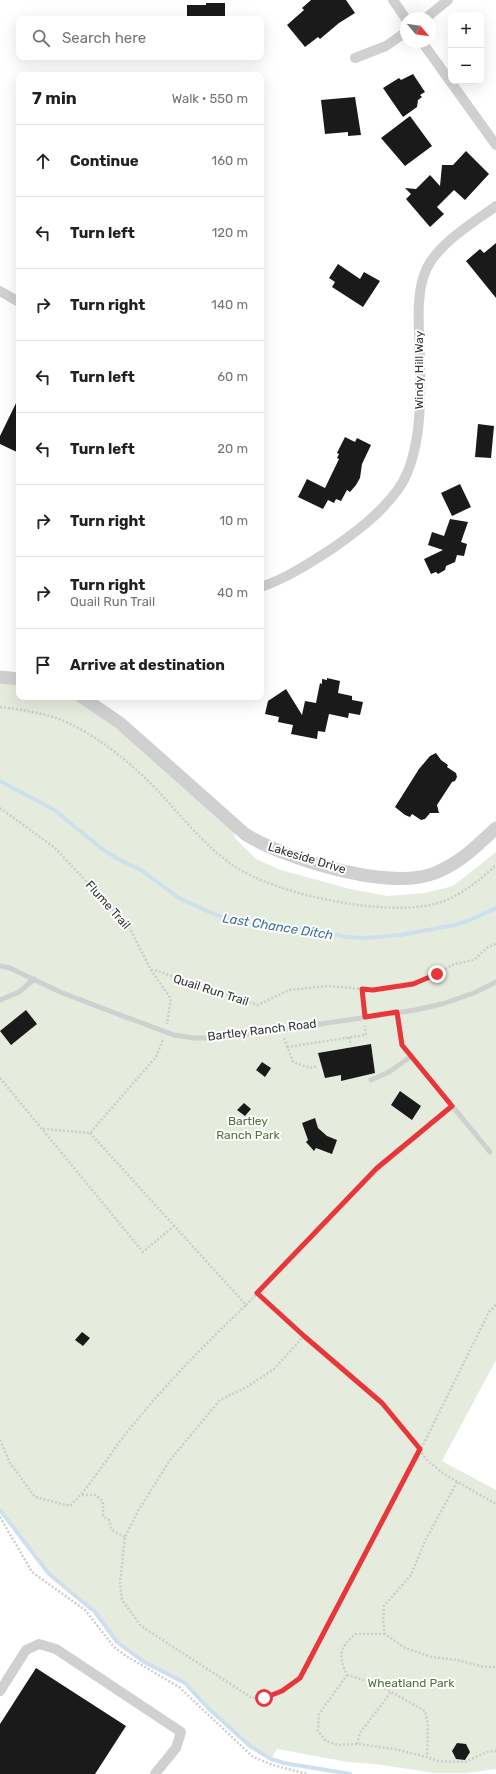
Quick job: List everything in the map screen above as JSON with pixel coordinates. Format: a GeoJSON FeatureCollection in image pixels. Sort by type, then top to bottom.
{"type":"FeatureCollection","features":[{"type":"Feature","properties":{"kind":"street"},"geometry":{"type":"LineString","coordinates":[[393,0],[401,12]]}},
{"type":"Feature","properties":{"kind":"street"},"geometry":{"type":"LineString","coordinates":[[433,12],[448,0]]}},
{"type":"Feature","properties":{"kind":"street"},"geometry":{"type":"LineString","coordinates":[[355,58],[386,46],[400,36]]}},
{"type":"Feature","properties":{"kind":"street"},"geometry":{"type":"LineString","coordinates":[[426,48],[496,145]]}},
{"type":"Feature","properties":{"kind":"street","name":"Windy Hill Way"},"geometry":{"type":"LineString","coordinates":[[264,586],[309,564],[354,534],[387,504],[402,483],[416,438],[421,400],[420,314],[421,289],[426,269],[435,253],[496,206]]}},
{"type":"Feature","properties":{"kind":"street"},"geometry":{"type":"LineString","coordinates":[[0,292],[16,300]]}},
{"type":"Feature","properties":{"kind":"street"},"geometry":{"type":"LineString","coordinates":[[0,677],[16,679]]}},
{"type":"Feature","properties":{"kind":"street","name":"Lakeside Drive"},"geometry":{"type":"LineString","coordinates":[[86,700],[120,723],[245,834],[268,846],[305,860],[381,877],[421,877],[454,864],[496,828]]}},
{"type":"Feature","properties":{"kind":"street"},"geometry":{"type":"LineString","coordinates":[[0,1691],[26,1650],[39,1644],[56,1649],[181,1732],[176,1748],[155,1774]]}},
{"type":"Feature","properties":{"kind":"lane","name":"Bartley Ranch Road"},"geometry":{"type":"LineString","coordinates":[[1,966],[10,968],[60,992],[165,1032],[194,1038],[209,1038],[282,1030],[442,1004],[474,993],[496,982]]}},
{"type":"Feature","properties":{"kind":"lane"},"geometry":{"type":"LineString","coordinates":[[0,1000],[19,992],[34,979]]}},
{"type":"Feature","properties":{"kind":"lane"},"geometry":{"type":"LineString","coordinates":[[397,1012],[402,1045],[490,1152]]}},
{"type":"Feature","properties":{"kind":"lane"},"geometry":{"type":"LineString","coordinates":[[370,1080],[388,1072],[412,1056]]}},
{"type":"Feature","properties":{"kind":"lane"},"geometry":{"type":"LineString","coordinates":[[377,1168],[452,1106]]}},
{"type":"Feature","properties":{"kind":"path","name":"Flume Trail"},"geometry":{"type":"LineString","coordinates":[[0,808],[55,848],[124,921],[129,927],[151,970],[170,999],[165,1032],[156,1057],[90,1133]]}},
{"type":"Feature","properties":{"kind":"path","name":"Quail Run Trail"},"geometry":{"type":"LineString","coordinates":[[151,970],[158,970],[171,977],[179,977],[182,980],[258,1005],[289,990],[328,986],[373,990],[413,984],[437,974],[454,964],[474,960],[488,947],[496,944]]}},
{"type":"Feature","properties":{"kind":"path"},"geometry":{"type":"LineString","coordinates":[[287,1047],[366,1035],[362,989]]}},
{"type":"Feature","properties":{"kind":"path"},"geometry":{"type":"LineString","coordinates":[[282,1030],[293,1062],[310,1068],[318,1066]]}},
{"type":"Feature","properties":{"kind":"path"},"geometry":{"type":"LineString","coordinates":[[349,1038],[351,1045]]}},
{"type":"Feature","properties":{"kind":"path"},"geometry":{"type":"LineString","coordinates":[[0,1078],[143,1252],[174,1226]]}},
{"type":"Feature","properties":{"kind":"path"},"geometry":{"type":"LineString","coordinates":[[43,1129],[90,1133],[246,1304]]}},
{"type":"Feature","properties":{"kind":"path"},"geometry":{"type":"LineString","coordinates":[[0,1440],[10,1463],[35,1497],[70,1506],[88,1488],[127,1432],[174,1375],[257,1293],[377,1168]]}},
{"type":"Feature","properties":{"kind":"path"},"geometry":{"type":"LineString","coordinates":[[257,1293],[288,1322],[382,1403],[428,1460],[444,1474],[496,1504]]}},
{"type":"Feature","properties":{"kind":"path"},"geometry":{"type":"LineString","coordinates":[[304,1336],[274,1369],[247,1387],[220,1400],[170,1460],[138,1511],[125,1537],[120,1583],[122,1600],[141,1626],[252,1698],[264,1698],[282,1691],[300,1678],[490,1312],[496,1305]]}},
{"type":"Feature","properties":{"kind":"path"},"geometry":{"type":"LineString","coordinates":[[385,1634],[383,1622],[384,1606],[411,1575],[425,1541],[457,1482]]}},
{"type":"Feature","properties":{"kind":"path"},"geometry":{"type":"LineString","coordinates":[[81,1495],[96,1496],[103,1502],[103,1516],[109,1520],[112,1530],[125,1537]]}},
{"type":"Feature","properties":{"kind":"path"},"geometry":{"type":"LineString","coordinates":[[0,1518],[32,1572],[85,1610],[114,1648],[179,1687],[253,1756],[273,1765],[307,1774]]}},
{"type":"Feature","properties":{"kind":"path"},"geometry":{"type":"LineString","coordinates":[[347,1675],[341,1661],[342,1651],[348,1641],[355,1634],[385,1634],[405,1648],[432,1657],[457,1660],[484,1667],[496,1667]]}},
{"type":"Feature","properties":{"kind":"path"},"geometry":{"type":"LineString","coordinates":[[347,1675],[362,1678],[425,1711],[428,1725],[427,1756]]}},
{"type":"Feature","properties":{"kind":"path"},"geometry":{"type":"LineString","coordinates":[[347,1675],[319,1714],[318,1730],[326,1742],[339,1745],[357,1744],[427,1756],[437,1761],[465,1762],[487,1752],[496,1751]]}},
{"type":"Feature","properties":{"kind":"path"},"geometry":{"type":"LineString","coordinates":[[357,1744],[360,1733],[391,1692]]}},
{"type":"Feature","properties":{"kind":"green space","name":"Bartley Ranch Park"},"geometry":{"type":"Polygon","coordinates":[[[0,678],[16,680],[16,700],[83,700],[233,827],[235,838],[256,859],[281,870],[350,889],[388,896],[425,893],[453,886],[496,852],[496,1360],[442,1461],[496,1490],[496,1769],[467,1773],[435,1773],[375,1764],[348,1762],[277,1749],[271,1759],[250,1746],[235,1733],[209,1709],[185,1683],[144,1662],[117,1642],[95,1612],[49,1574],[0,1510],[0,678]]]}},
{"type":"Feature","properties":{"kind":"building"},"geometry":{"type":"Polygon","coordinates":[[[311,0],[346,0],[355,13],[339,23],[320,39],[318,37],[305,47],[287,25],[304,10],[302,8],[311,0]]]}},
{"type":"Feature","properties":{"kind":"building"},"geometry":{"type":"Polygon","coordinates":[[[206,3],[225,3],[225,16],[187,16],[187,5],[206,5],[206,3]]]}},
{"type":"Feature","properties":{"kind":"building"},"geometry":{"type":"Polygon","coordinates":[[[413,74],[425,92],[420,95],[422,97],[418,100],[417,107],[403,117],[383,88],[399,78],[401,80],[413,74]]]}},
{"type":"Feature","properties":{"kind":"building"},"geometry":{"type":"Polygon","coordinates":[[[355,97],[361,135],[348,136],[348,132],[325,134],[321,100],[355,97]]]}},
{"type":"Feature","properties":{"kind":"building"},"geometry":{"type":"Polygon","coordinates":[[[410,116],[432,146],[405,166],[381,138],[410,116]]]}},
{"type":"Feature","properties":{"kind":"building"},"geometry":{"type":"Polygon","coordinates":[[[466,151],[489,174],[465,200],[454,190],[437,207],[444,214],[430,227],[406,199],[411,194],[405,188],[416,189],[430,175],[440,186],[442,165],[453,165],[466,151]]]}},
{"type":"Feature","properties":{"kind":"building"},"geometry":{"type":"Polygon","coordinates":[[[496,243],[496,298],[466,261],[480,249],[484,253],[496,243]]]}},
{"type":"Feature","properties":{"kind":"building"},"geometry":{"type":"Polygon","coordinates":[[[338,264],[360,279],[364,272],[380,281],[363,307],[332,287],[335,282],[329,278],[338,264]]]}},
{"type":"Feature","properties":{"kind":"building"},"geometry":{"type":"Polygon","coordinates":[[[16,403],[16,452],[0,444],[0,436],[16,403]]]}},
{"type":"Feature","properties":{"kind":"building"},"geometry":{"type":"Polygon","coordinates":[[[478,424],[494,426],[491,458],[475,457],[478,424]]]}},
{"type":"Feature","properties":{"kind":"building"},"geometry":{"type":"Polygon","coordinates":[[[345,437],[355,442],[357,438],[371,445],[362,464],[360,478],[356,485],[350,492],[347,490],[341,501],[336,499],[334,503],[328,500],[323,509],[298,497],[307,479],[325,488],[339,459],[337,458],[339,454],[337,453],[345,437]]]}},
{"type":"Feature","properties":{"kind":"building"},"geometry":{"type":"Polygon","coordinates":[[[460,484],[471,507],[452,516],[441,493],[460,484]]]}},
{"type":"Feature","properties":{"kind":"building"},"geometry":{"type":"Polygon","coordinates":[[[450,519],[468,522],[461,542],[467,544],[464,556],[457,555],[455,562],[446,566],[445,570],[438,574],[436,572],[431,574],[424,559],[443,550],[428,545],[432,532],[444,536],[450,519]]]}},
{"type":"Feature","properties":{"kind":"building"},"geometry":{"type":"Polygon","coordinates":[[[327,678],[340,681],[338,693],[352,696],[352,700],[363,702],[360,715],[349,713],[348,718],[329,714],[325,732],[318,731],[317,739],[291,734],[293,725],[278,722],[279,717],[265,714],[268,701],[286,689],[302,715],[305,701],[316,703],[320,683],[322,684],[322,679],[327,680],[327,678]]]}},
{"type":"Feature","properties":{"kind":"building"},"geometry":{"type":"Polygon","coordinates":[[[436,753],[441,760],[448,765],[447,767],[456,773],[457,777],[437,805],[439,813],[430,813],[425,819],[421,820],[412,814],[410,817],[405,815],[395,807],[419,769],[430,756],[436,753]]]}},
{"type":"Feature","properties":{"kind":"building"},"geometry":{"type":"Polygon","coordinates":[[[26,1010],[37,1024],[11,1045],[0,1031],[26,1010]]]}},
{"type":"Feature","properties":{"kind":"building"},"geometry":{"type":"Polygon","coordinates":[[[371,1044],[375,1073],[341,1081],[341,1075],[325,1078],[318,1053],[371,1044]]]}},
{"type":"Feature","properties":{"kind":"building"},"geometry":{"type":"Polygon","coordinates":[[[262,1062],[271,1068],[265,1077],[256,1070],[262,1062]]]}},
{"type":"Feature","properties":{"kind":"building"},"geometry":{"type":"Polygon","coordinates":[[[400,1091],[421,1106],[412,1120],[391,1105],[400,1091]]]}},
{"type":"Feature","properties":{"kind":"building"},"geometry":{"type":"Polygon","coordinates":[[[244,1103],[251,1109],[245,1116],[237,1110],[244,1103]]]}},
{"type":"Feature","properties":{"kind":"building"},"geometry":{"type":"Polygon","coordinates":[[[315,1118],[318,1128],[327,1136],[337,1140],[332,1154],[316,1148],[314,1151],[306,1142],[308,1140],[302,1123],[315,1118]]]}},
{"type":"Feature","properties":{"kind":"building"},"geometry":{"type":"Polygon","coordinates":[[[82,1332],[90,1338],[83,1346],[75,1340],[82,1332]]]}},
{"type":"Feature","properties":{"kind":"building"},"geometry":{"type":"Polygon","coordinates":[[[36,1668],[126,1726],[95,1774],[0,1774],[0,1724],[36,1668]]]}},
{"type":"Feature","properties":{"kind":"building"},"geometry":{"type":"Polygon","coordinates":[[[457,1743],[466,1744],[470,1752],[465,1760],[456,1759],[452,1751],[457,1743]]]}},
{"type":"Feature","properties":{"kind":"waterway","name":"Last Chance Ditch"},"geometry":{"type":"LineString","coordinates":[[0,781],[53,809],[101,848],[118,859],[141,870],[179,898],[216,915],[231,919],[311,930],[347,937],[366,938],[400,935],[455,925],[496,908]]}},
{"type":"Feature","properties":{"kind":"waterway"},"geometry":{"type":"LineString","coordinates":[[0,1510],[49,1574],[95,1612],[117,1642],[144,1662],[185,1683],[209,1709],[250,1746],[271,1759],[284,1763],[350,1774]]}},
{"type":"Feature","properties":{"kind":"route"},"geometry":{"type":"LineString","coordinates":[[264,1698],[282,1691],[300,1678],[420,1449],[382,1403],[288,1322],[257,1293],[375,1172],[377,1168],[452,1106],[402,1045],[397,1012],[365,1017],[362,989],[373,990],[413,984],[437,974]]}},
{"type":"Feature","properties":{"kind":"park label","name":"Wheatland Park"},"geometry":{"type":"Point","coordinates":[411,1683]}}]}
